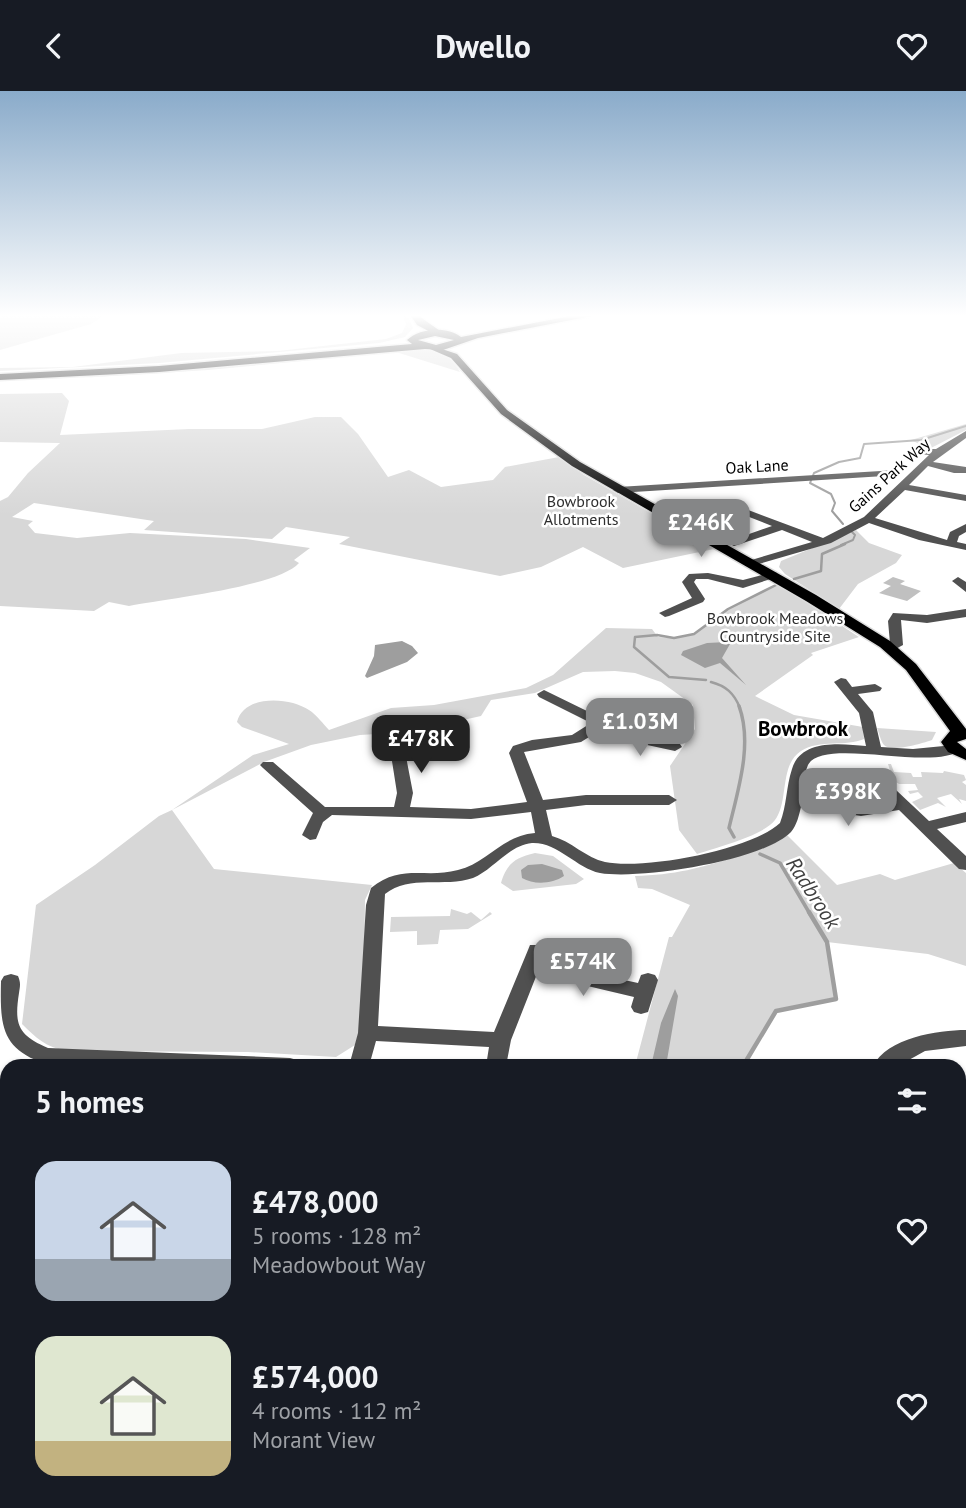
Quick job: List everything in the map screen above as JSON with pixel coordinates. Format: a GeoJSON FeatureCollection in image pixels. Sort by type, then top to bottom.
{"type":"FeatureCollection","features":[{"type":"Feature","properties":{"kind":"main road"},"geometry":{"type":"LineString","coordinates":[[477,382],[504,412],[526,430],[618,490],[773,575],[890,648],[911,667],[961,743]]}},
{"type":"Feature","properties":{"kind":"street","name":"Gains Park Way"},"geometry":{"type":"LineString","coordinates":[[752,563],[820,541],[868,519],[905,487],[937,452],[966,434]]}},
{"type":"Feature","properties":{"kind":"street"},"geometry":{"type":"LineString","coordinates":[[911,451],[937,452]]}},
{"type":"Feature","properties":{"kind":"street"},"geometry":{"type":"LineString","coordinates":[[927,463],[966,467]]}},
{"type":"Feature","properties":{"kind":"street","name":"Oak Lane"},"geometry":{"type":"LineString","coordinates":[[618,490],[897,473]]}},
{"type":"Feature","properties":{"kind":"street"},"geometry":{"type":"LineString","coordinates":[[905,487],[966,498]]}},
{"type":"Feature","properties":{"kind":"street"},"geometry":{"type":"LineString","coordinates":[[753,512],[820,541]]}},
{"type":"Feature","properties":{"kind":"street"},"geometry":{"type":"LineString","coordinates":[[683,519],[734,543],[783,526]]}},
{"type":"Feature","properties":{"kind":"street"},"geometry":{"type":"LineString","coordinates":[[868,519],[951,545],[966,547]]}},
{"type":"Feature","properties":{"kind":"street"},"geometry":{"type":"LineString","coordinates":[[951,545],[954,534],[966,527]]}},
{"type":"Feature","properties":{"kind":"street"},"geometry":{"type":"LineString","coordinates":[[665,613],[699,599],[688,582],[691,577],[708,576],[746,584],[773,575]]}},
{"type":"Feature","properties":{"kind":"street"},"geometry":{"type":"LineString","coordinates":[[890,648],[897,645],[894,621],[897,616],[928,619],[966,613]]}},
{"type":"Feature","properties":{"kind":"street"},"geometry":{"type":"LineString","coordinates":[[875,688],[846,687],[866,712],[875,751]]}},
{"type":"Feature","properties":{"kind":"street"},"geometry":{"type":"LineString","coordinates":[[543,694],[629,737],[674,748]]}},
{"type":"Feature","properties":{"kind":"street"},"geometry":{"type":"LineString","coordinates":[[544,839],[542,819],[516,753],[518,749],[531,744],[576,739],[600,724]]}},
{"type":"Feature","properties":{"kind":"street"},"geometry":{"type":"LineString","coordinates":[[396,737],[405,793],[401,812]]}},
{"type":"Feature","properties":{"kind":"street"},"geometry":{"type":"LineString","coordinates":[[361,1059],[368,1033],[377,892],[385,884],[405,876],[454,877],[468,874],[514,843],[533,838],[544,839],[600,867],[688,865],[777,834],[786,826],[800,766],[806,758],[827,748],[914,753],[961,743]]}},
{"type":"Feature","properties":{"kind":"street"},"geometry":{"type":"LineString","coordinates":[[267,766],[322,813]]}},
{"type":"Feature","properties":{"kind":"street"},"geometry":{"type":"LineString","coordinates":[[793,801],[860,811],[895,799],[965,865]]}},
{"type":"Feature","properties":{"kind":"street"},"geometry":{"type":"LineString","coordinates":[[310,835],[315,820],[322,813],[331,810],[471,814],[586,800],[668,801]]}},
{"type":"Feature","properties":{"kind":"street"},"geometry":{"type":"LineString","coordinates":[[925,827],[966,817]]}},
{"type":"Feature","properties":{"kind":"street"},"geometry":{"type":"LineString","coordinates":[[497,1059],[501,1040],[534,958],[644,993]]}},
{"type":"Feature","properties":{"kind":"street"},"geometry":{"type":"LineString","coordinates":[[11,981],[6,1009],[9,1034],[17,1042],[46,1056],[119,1059]]}},
{"type":"Feature","properties":{"kind":"street"},"geometry":{"type":"LineString","coordinates":[[368,1033],[501,1040]]}},
{"type":"Feature","properties":{"kind":"street"},"geometry":{"type":"LineString","coordinates":[[891,1059],[922,1042],[966,1038]]}},
{"type":"Feature","properties":{"kind":"green space","name":"Bowbrook Allotments"},"geometry":{"type":"Polygon","coordinates":[[[62,393],[69,401],[60,435],[189,429],[262,429],[315,417],[341,417],[358,434],[388,477],[409,470],[441,487],[493,480],[505,467],[559,457],[584,475],[714,549],[623,568],[583,547],[541,567],[500,576],[339,544],[350,537],[286,527],[272,539],[144,530],[154,521],[34,503],[12,517],[33,521],[28,525],[35,533],[77,538],[130,533],[246,539],[310,548],[294,560],[299,563],[287,571],[268,579],[219,591],[129,606],[109,602],[94,611],[0,606],[0,501],[8,497],[28,473],[60,443],[0,442],[0,394],[62,393]]]}},
{"type":"Feature","properties":{"kind":"green space"},"geometry":{"type":"Polygon","coordinates":[[[966,424],[966,430],[929,449],[911,440],[966,424]]]}},
{"type":"Feature","properties":{"kind":"green space"},"geometry":{"type":"Polygon","coordinates":[[[856,530],[869,543],[902,555],[896,563],[858,584],[839,609],[785,574],[779,567],[781,561],[856,530]]]}},
{"type":"Feature","properties":{"kind":"green space","name":"Bowbrook Meadows Countryside Site"},"geometry":{"type":"Polygon","coordinates":[[[778,584],[859,637],[811,653],[813,655],[755,696],[794,715],[863,727],[864,739],[849,743],[816,745],[801,751],[790,765],[782,804],[775,820],[769,826],[750,836],[697,854],[679,830],[670,766],[695,729],[693,705],[661,682],[635,673],[615,671],[583,672],[535,693],[491,700],[481,716],[409,732],[360,735],[311,745],[264,762],[172,810],[253,755],[289,744],[242,727],[237,722],[241,713],[258,702],[291,702],[315,714],[329,730],[391,708],[434,705],[526,688],[553,675],[606,628],[652,629],[658,637],[674,638],[693,634],[728,609],[778,584]]]}},
{"type":"Feature","properties":{"kind":"green space"},"geometry":{"type":"Polygon","coordinates":[[[877,728],[936,732],[932,740],[894,748],[884,745],[877,728]]]}},
{"type":"Feature","properties":{"kind":"green space"},"geometry":{"type":"Polygon","coordinates":[[[888,764],[891,764],[894,772],[911,773],[913,777],[922,777],[921,772],[944,771],[964,775],[966,780],[962,782],[966,785],[966,801],[959,799],[962,804],[951,794],[937,798],[946,807],[938,803],[920,810],[912,802],[923,797],[918,792],[910,794],[908,791],[918,790],[915,784],[899,784],[893,780],[888,764]]]}},
{"type":"Feature","properties":{"kind":"green space"},"geometry":{"type":"Polygon","coordinates":[[[172,810],[214,869],[372,885],[365,900],[364,979],[355,1045],[336,1057],[248,1052],[66,1051],[42,1041],[22,1024],[36,905],[95,865],[159,816],[172,810]]]}},
{"type":"Feature","properties":{"kind":"green space"},"geometry":{"type":"Polygon","coordinates":[[[787,835],[837,885],[880,874],[895,880],[954,863],[966,873],[966,966],[928,954],[827,942],[836,999],[776,1011],[747,1059],[637,1059],[669,937],[672,937],[690,905],[652,889],[638,888],[635,876],[675,872],[712,864],[774,843],[787,835]]]}},
{"type":"Feature","properties":{"kind":"green space"},"geometry":{"type":"Polygon","coordinates":[[[535,853],[553,856],[584,879],[576,884],[513,891],[501,883],[513,862],[535,853]]]}},
{"type":"Feature","properties":{"kind":"green space"},"geometry":{"type":"Polygon","coordinates":[[[451,909],[467,914],[471,912],[481,920],[490,912],[492,914],[468,929],[440,930],[438,944],[417,945],[417,931],[390,932],[391,917],[450,916],[451,909]]]}},
{"type":"Feature","properties":{"kind":"shaded area"},"geometry":{"type":"Polygon","coordinates":[[[402,641],[418,653],[407,662],[367,678],[365,676],[374,656],[375,645],[402,641]]]}},
{"type":"Feature","properties":{"kind":"shaded area"},"geometry":{"type":"Polygon","coordinates":[[[707,643],[730,644],[722,658],[746,685],[720,663],[705,668],[681,655],[683,651],[707,643]]]}},
{"type":"Feature","properties":{"kind":"shaded area"},"geometry":{"type":"Polygon","coordinates":[[[542,864],[562,870],[564,876],[543,883],[522,878],[521,870],[528,865],[542,864]]]}},
{"type":"Feature","properties":{"kind":"shaded area"},"geometry":{"type":"Polygon","coordinates":[[[675,989],[678,996],[667,1059],[653,1059],[661,1023],[675,989]]]}},
{"type":"Feature","properties":{"kind":"building"},"geometry":{"type":"Polygon","coordinates":[[[893,577],[905,581],[900,584],[921,591],[907,601],[879,593],[891,586],[883,583],[893,577]]]}},
{"type":"Feature","properties":{"kind":"waterway","name":"Radbrook"},"geometry":{"type":"LineString","coordinates":[[843,524],[832,511],[835,503],[831,494],[810,483],[814,473],[839,462],[860,458],[864,444],[921,440],[966,426]]}},
{"type":"Feature","properties":{"kind":"waterway","name":"Radbrook"},"geometry":{"type":"LineString","coordinates":[[841,545],[853,540],[855,535],[852,532]]}},
{"type":"Feature","properties":{"kind":"waterway","name":"Radbrook"},"geometry":{"type":"LineString","coordinates":[[794,579],[821,571],[822,554],[845,544]]}},
{"type":"Feature","properties":{"kind":"waterway","name":"Radbrook"},"geometry":{"type":"LineString","coordinates":[[706,680],[669,677],[634,647],[635,637],[657,635],[674,638],[694,634],[728,609],[778,584]]}},
{"type":"Feature","properties":{"kind":"waterway","name":"Radbrook"},"geometry":{"type":"LineString","coordinates":[[711,682],[729,691],[739,706]]}},
{"type":"Feature","properties":{"kind":"waterway","name":"Radbrook"},"geometry":{"type":"LineString","coordinates":[[734,837],[729,828],[743,767],[745,736],[739,706]]}},
{"type":"Feature","properties":{"kind":"waterway","name":"Radbrook"},"geometry":{"type":"LineString","coordinates":[[760,854],[780,863],[810,914]]}},
{"type":"Feature","properties":{"kind":"waterway","name":"Radbrook"},"geometry":{"type":"LineString","coordinates":[[747,1059],[776,1011],[836,999],[827,942],[809,912]]}},
{"type":"Feature","properties":{"kind":"district","name":"Bowbrook"},"geometry":{"type":"Point","coordinates":[803,729]}}]}
